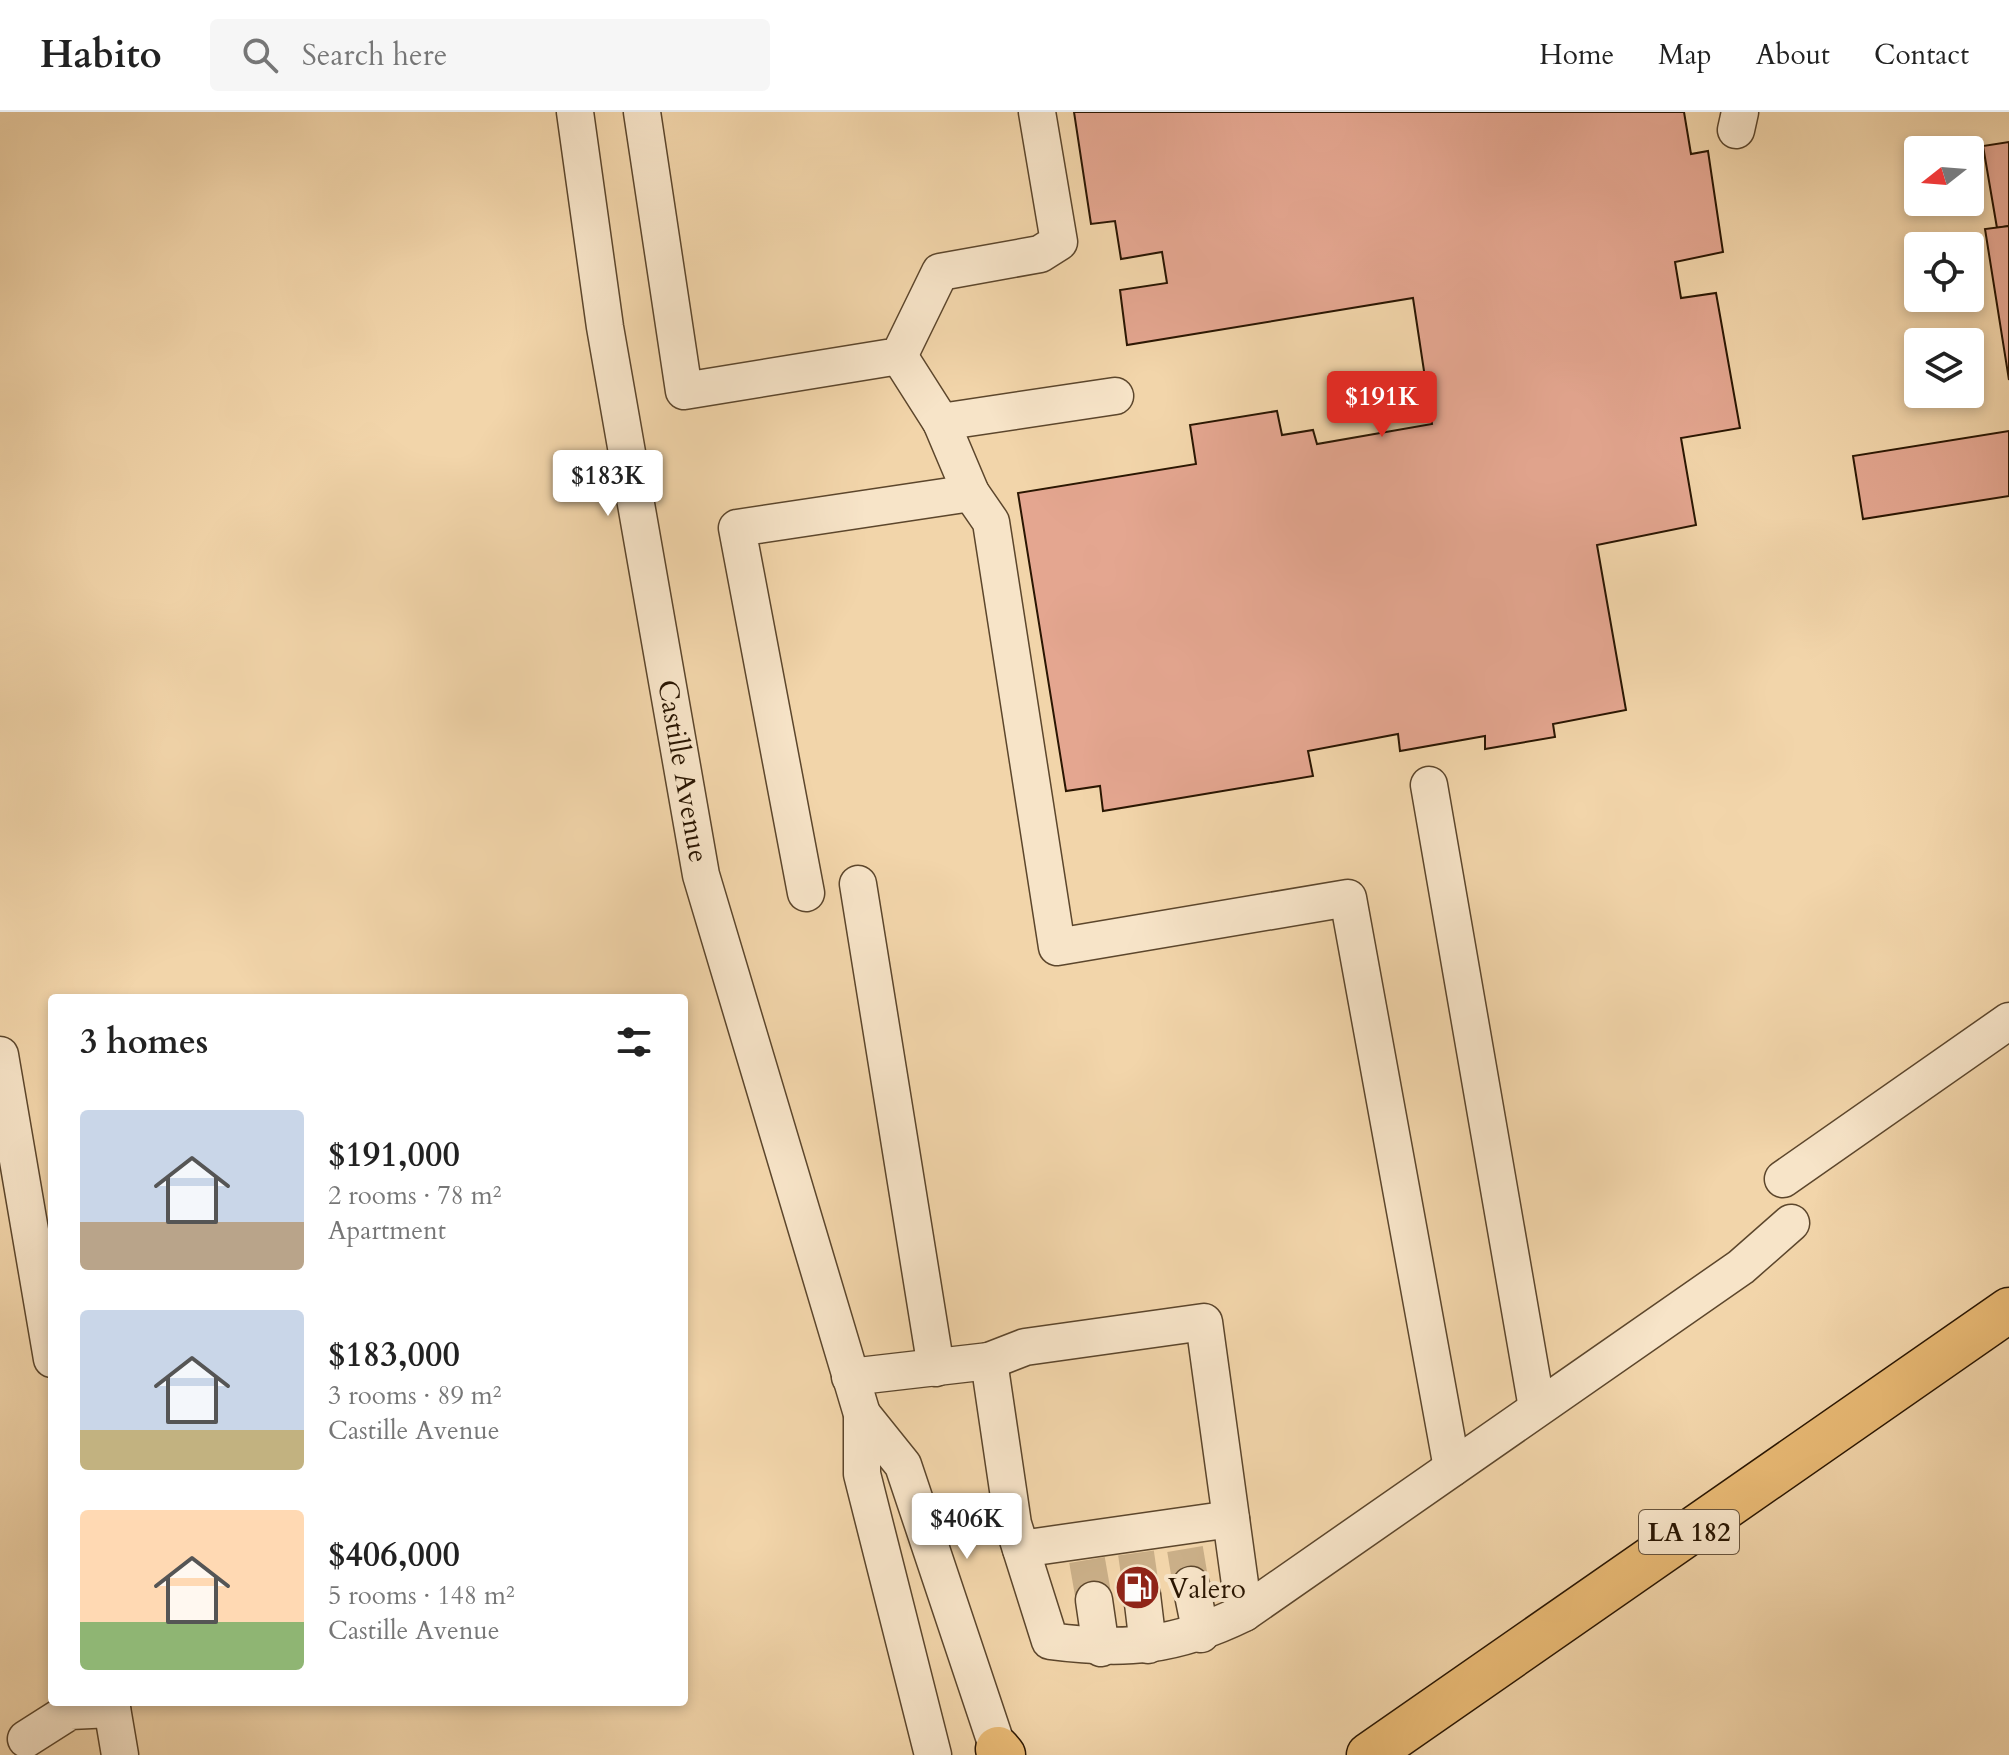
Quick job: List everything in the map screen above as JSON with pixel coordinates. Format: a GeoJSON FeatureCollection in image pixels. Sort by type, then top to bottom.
{"type":"FeatureCollection","features":[{"type":"Feature","properties":{"kind":"highway","name":"LA 182"},"geometry":{"type":"LineString","coordinates":[[1369,1755],[2009,1310]]}},
{"type":"Feature","properties":{"kind":"street","name":"Castille Avenue"},"geometry":{"type":"LineString","coordinates":[[575,112],[607,342],[701,875],[862,1414],[862,1474],[933,1755]]}},
{"type":"Feature","properties":{"kind":"street"},"geometry":{"type":"LineString","coordinates":[[642,112],[684,391],[899,356]]}},
{"type":"Feature","properties":{"kind":"street"},"geometry":{"type":"LineString","coordinates":[[899,356],[940,272],[1040,254],[1059,242],[1037,112]]}},
{"type":"Feature","properties":{"kind":"street"},"geometry":{"type":"LineString","coordinates":[[899,356],[941,422],[971,493],[991,522],[1057,947],[1348,898],[1452,1468]]}},
{"type":"Feature","properties":{"kind":"street"},"geometry":{"type":"LineString","coordinates":[[941,422],[1115,396]]}},
{"type":"Feature","properties":{"kind":"street"},"geometry":{"type":"LineString","coordinates":[[806,893],[737,528],[971,493]]}},
{"type":"Feature","properties":{"kind":"street"},"geometry":{"type":"LineString","coordinates":[[1429,785],[1537,1408]]}},
{"type":"Feature","properties":{"kind":"street"},"geometry":{"type":"LineString","coordinates":[[858,884],[936,1368]]}},
{"type":"Feature","properties":{"kind":"street"},"geometry":{"type":"LineString","coordinates":[[1783,1179],[2009,1021]]}},
{"type":"Feature","properties":{"kind":"street"},"geometry":{"type":"LineString","coordinates":[[0,1055],[48,1336]]}},
{"type":"Feature","properties":{"kind":"street"},"geometry":{"type":"LineString","coordinates":[[989,1361],[1013,1524],[1050,1641],[1101,1648],[1148,1645],[1201,1634],[1244,1613],[1741,1267],[1791,1223]]}},
{"type":"Feature","properties":{"kind":"street"},"geometry":{"type":"LineString","coordinates":[[850,1377],[989,1361],[1025,1347],[1204,1322],[1244,1613]]}},
{"type":"Feature","properties":{"kind":"street","name":"Castille Avenue"},"geometry":{"type":"LineString","coordinates":[[862,1414],[903,1465],[1000,1753]]}},
{"type":"Feature","properties":{"kind":"street"},"geometry":{"type":"LineString","coordinates":[[1021,1549],[1086,1550],[1184,1538],[1231,1519]]}},
{"type":"Feature","properties":{"kind":"street"},"geometry":{"type":"LineString","coordinates":[[1191,1585],[1201,1634]]}},
{"type":"Feature","properties":{"kind":"street"},"geometry":{"type":"LineString","coordinates":[[1142,1595],[1148,1645]]}},
{"type":"Feature","properties":{"kind":"street"},"geometry":{"type":"LineString","coordinates":[[1094,1600],[1101,1648]]}},
{"type":"Feature","properties":{"kind":"street"},"geometry":{"type":"LineString","coordinates":[[26,1739],[70,1711],[104,1706]]}},
{"type":"Feature","properties":{"kind":"street"},"geometry":{"type":"LineString","coordinates":[[111,1706],[120,1755]]}},
{"type":"Feature","properties":{"kind":"building"},"geometry":{"type":"Polygon","coordinates":[[[1074,112],[1684,112],[1691,154],[1708,151],[1723,252],[1675,262],[1681,298],[1716,293],[1740,428],[1681,438],[1696,525],[1597,545],[1626,710],[1553,724],[1555,737],[1485,749],[1485,736],[1400,751],[1398,734],[1308,751],[1313,776],[1103,811],[1100,786],[1066,791],[1018,493],[1196,464],[1190,425],[1277,411],[1282,435],[1313,430],[1317,444],[1432,424],[1413,298],[1127,345],[1120,290],[1167,283],[1162,252],[1121,259],[1115,221],[1091,224],[1074,112]]]}},
{"type":"Feature","properties":{"kind":"building"},"geometry":{"type":"Polygon","coordinates":[[[2009,142],[2009,226],[1997,228],[1984,146],[2009,142]]]}},
{"type":"Feature","properties":{"kind":"building"},"geometry":{"type":"Polygon","coordinates":[[[2009,226],[2009,380],[1985,229],[2009,226]]]}},
{"type":"Feature","properties":{"kind":"building"},"geometry":{"type":"Polygon","coordinates":[[[2009,431],[2009,496],[1863,519],[1853,456],[2009,431]]]}},
{"type":"Feature","properties":{"kind":"tunnel"},"geometry":{"type":"LineString","coordinates":[[1185,1549],[1191,1585]]}},
{"type":"Feature","properties":{"kind":"tunnel"},"geometry":{"type":"LineString","coordinates":[[1136,1553],[1142,1595]]}},
{"type":"Feature","properties":{"kind":"tunnel"},"geometry":{"type":"LineString","coordinates":[[1087,1560],[1094,1600]]}},
{"type":"Feature","properties":{"kind":"place","name":"Valero"},"geometry":{"type":"Point","coordinates":[1137,1588]}}]}
